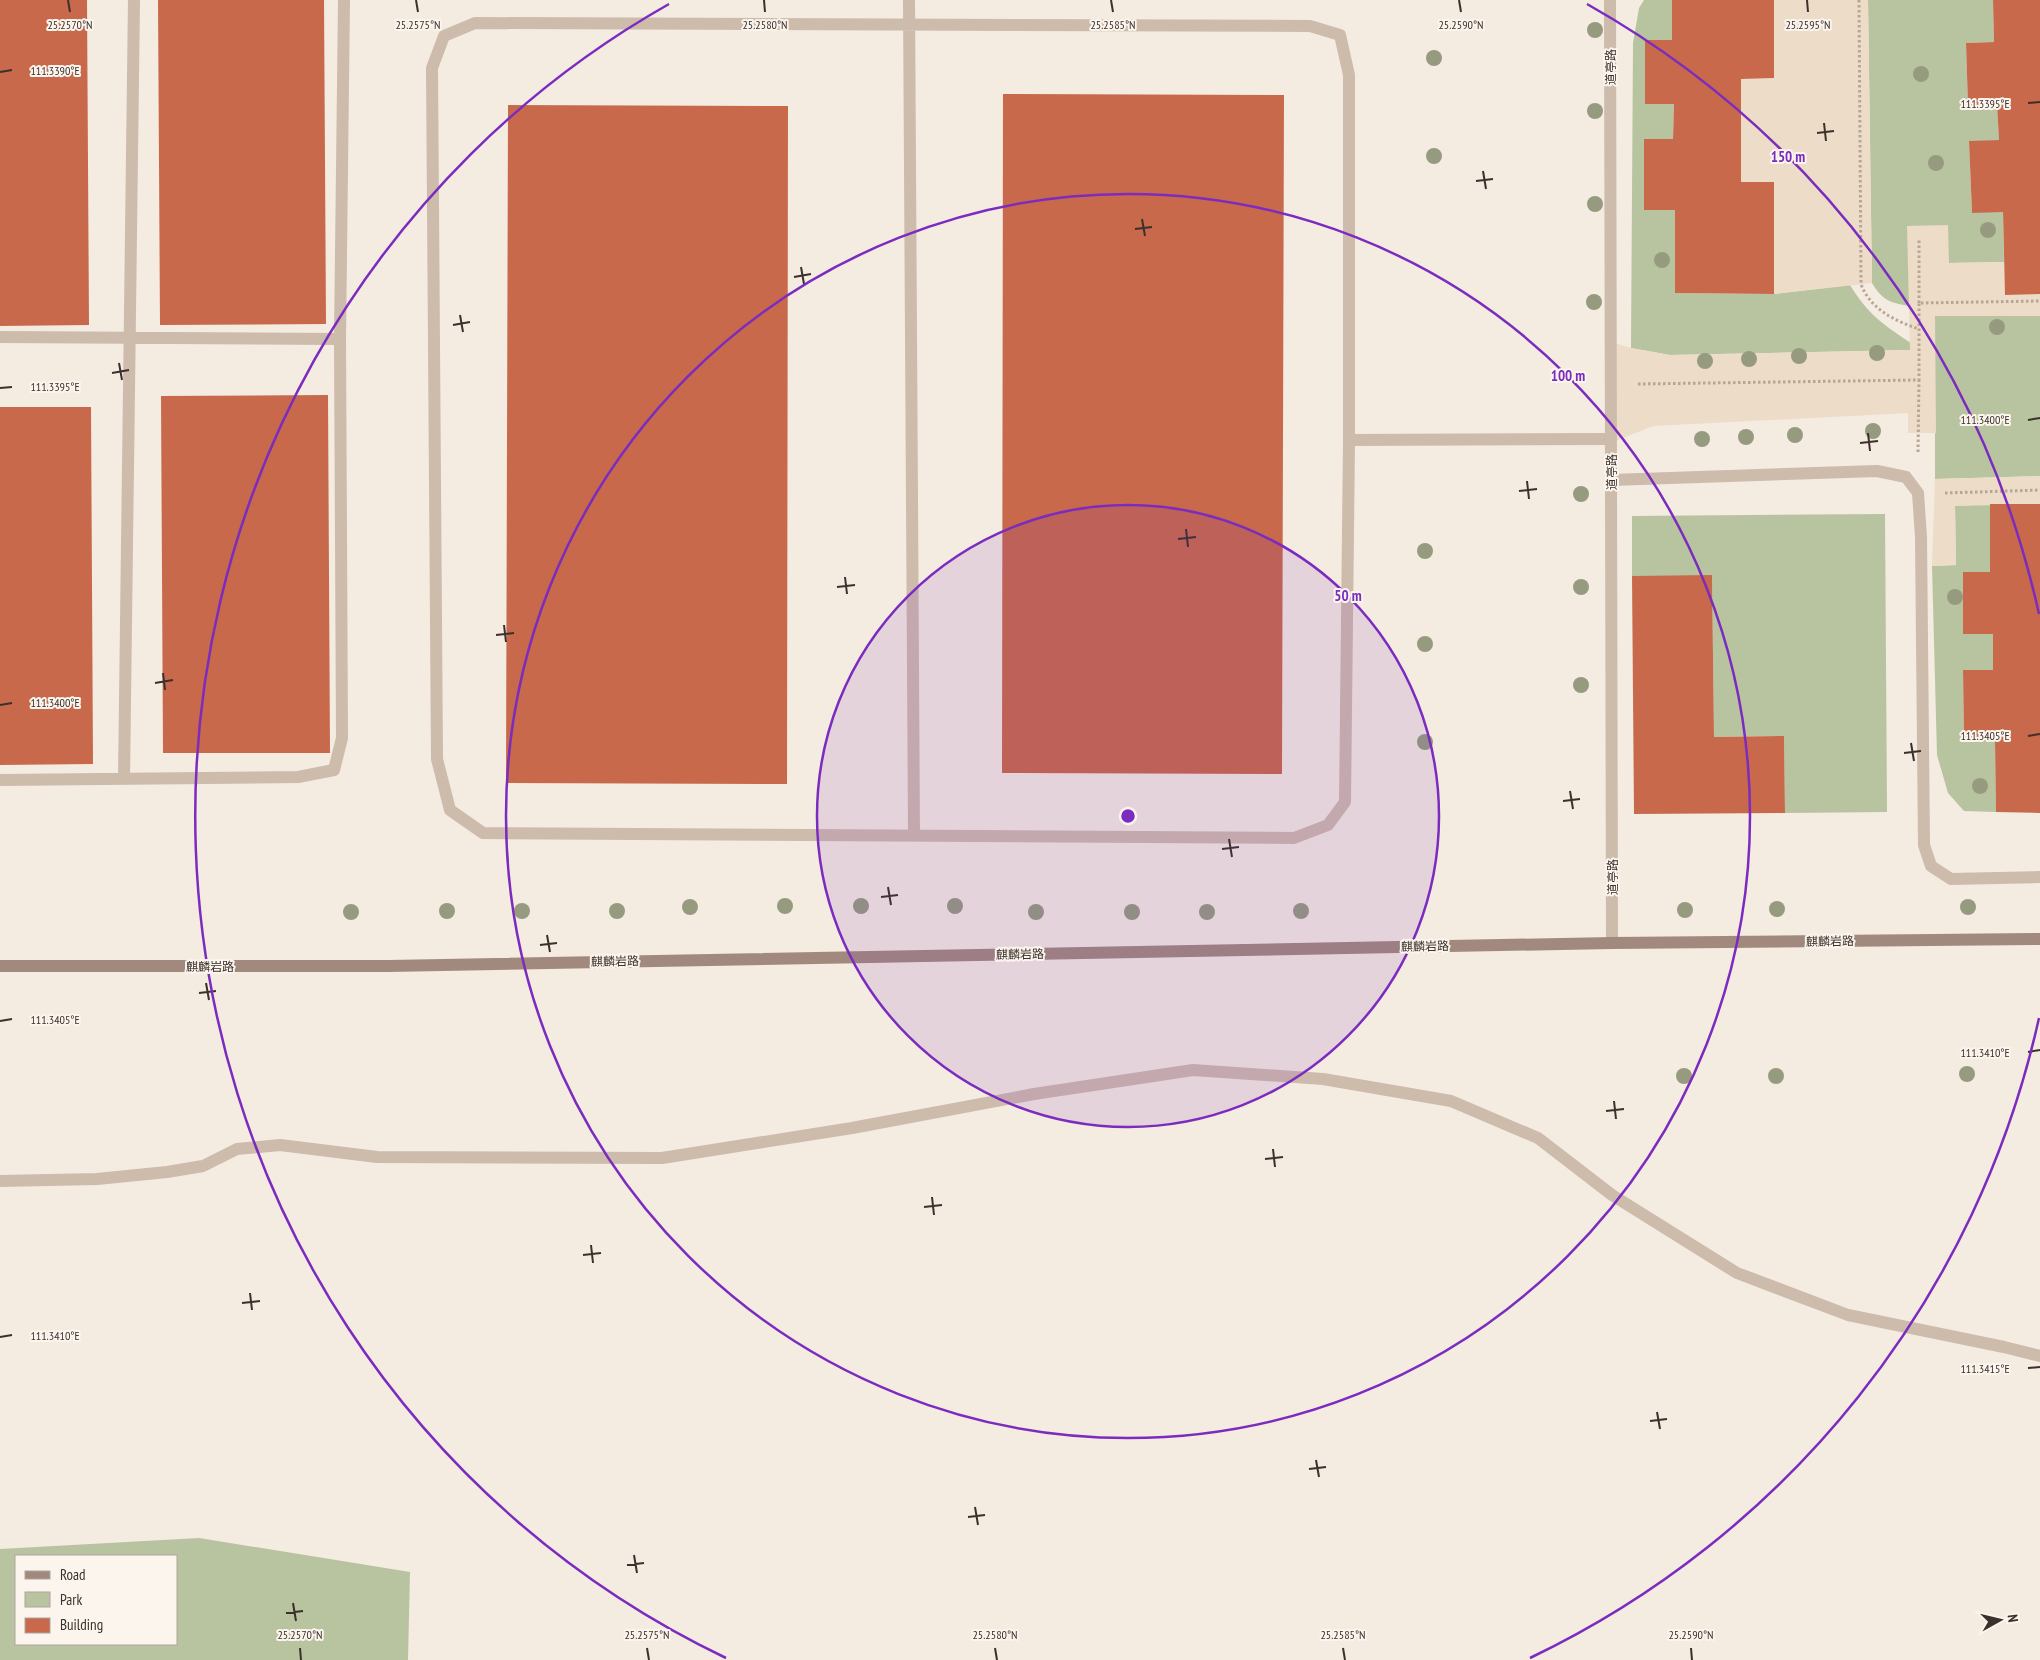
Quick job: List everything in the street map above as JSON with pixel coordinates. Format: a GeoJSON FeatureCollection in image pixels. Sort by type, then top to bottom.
{"type":"FeatureCollection","features":[{"type":"Feature","properties":{"kind":"main road","name":"麒麟岩路"},"geometry":{"type":"LineString","coordinates":[[0,966],[399,966],[1612,943],[2040,939]]}},
{"type":"Feature","properties":{"kind":"street"},"geometry":{"type":"LineString","coordinates":[[124,779],[134,0]]}},
{"type":"Feature","properties":{"kind":"street"},"geometry":{"type":"LineString","coordinates":[[0,780],[298,777],[334,770],[342,738],[340,339],[344,0]]}},
{"type":"Feature","properties":{"kind":"street"},"geometry":{"type":"LineString","coordinates":[[909,0],[914,836]]}},
{"type":"Feature","properties":{"kind":"street","name":"道亭路"},"geometry":{"type":"LineString","coordinates":[[1610,0],[1612,943]]}},
{"type":"Feature","properties":{"kind":"street"},"geometry":{"type":"LineString","coordinates":[[475,23],[910,24],[1310,26],[1340,35],[1349,75],[1349,440],[1345,802],[1328,825],[1294,838],[483,833],[450,810],[437,759],[432,68],[444,36],[475,23]]}},
{"type":"Feature","properties":{"kind":"street"},"geometry":{"type":"LineString","coordinates":[[0,337],[340,339]]}},
{"type":"Feature","properties":{"kind":"street"},"geometry":{"type":"LineString","coordinates":[[1349,440],[1610,438]]}},
{"type":"Feature","properties":{"kind":"street"},"geometry":{"type":"LineString","coordinates":[[1611,480],[1877,471],[1906,477],[1918,493],[1921,536],[1924,845],[1930,866],[1951,879],[2040,877]]}},
{"type":"Feature","properties":{"kind":"street"},"geometry":{"type":"LineString","coordinates":[[0,1181],[97,1179],[167,1172],[203,1166],[236,1149],[280,1145],[377,1157],[662,1158],[852,1128],[1034,1094],[1193,1070],[1323,1078],[1451,1101],[1538,1138],[1612,1195],[1737,1273],[1848,1315],[2040,1356]]}},
{"type":"Feature","properties":{"kind":"path"},"geometry":{"type":"LineString","coordinates":[[1859,0],[1861,284],[1865,296],[1880,311],[1919,329]]}},
{"type":"Feature","properties":{"kind":"path"},"geometry":{"type":"LineString","coordinates":[[1919,238],[1918,493],[2040,490]]}},
{"type":"Feature","properties":{"kind":"path"},"geometry":{"type":"LineString","coordinates":[[1919,304],[2040,301]]}},
{"type":"Feature","properties":{"kind":"path"},"geometry":{"type":"LineString","coordinates":[[1610,384],[1919,380]]}},
{"type":"Feature","properties":{"kind":"green space"},"geometry":{"type":"Polygon","coordinates":[[[1644,0],[1672,0],[1672,40],[1645,41],[1645,103],[1674,104],[1673,139],[1644,139],[1644,210],[1675,210],[1675,293],[1774,294],[1850,285],[1876,318],[1911,343],[1910,350],[1670,355],[1631,348],[1633,43],[1639,8],[1644,0]]]}},
{"type":"Feature","properties":{"kind":"green space"},"geometry":{"type":"Polygon","coordinates":[[[1868,0],[1993,0],[1994,42],[1966,43],[1968,106],[1997,105],[1999,140],[1969,142],[1972,212],[2003,212],[2004,262],[1949,263],[1908,226],[1910,306],[1887,300],[1872,283],[1868,0]]]}},
{"type":"Feature","properties":{"kind":"green space"},"geometry":{"type":"Polygon","coordinates":[[[1935,316],[2040,316],[2040,476],[1935,479],[1935,316]]]}},
{"type":"Feature","properties":{"kind":"green space"},"geometry":{"type":"Polygon","coordinates":[[[1990,504],[1990,572],[1963,572],[1963,634],[1993,634],[1993,670],[1963,671],[1964,740],[1995,741],[1996,812],[1964,811],[1948,793],[1937,755],[1932,566],[1956,565],[1955,506],[1990,504]]]}},
{"type":"Feature","properties":{"kind":"green space"},"geometry":{"type":"Polygon","coordinates":[[[1885,514],[1887,812],[1785,813],[1784,736],[1714,737],[1712,576],[1632,576],[1632,516],[1885,514]]]}},
{"type":"Feature","properties":{"kind":"green space"},"geometry":{"type":"Polygon","coordinates":[[[199,1538],[410,1572],[408,1660],[0,1660],[0,1549],[199,1538]]]}},
{"type":"Feature","properties":{"kind":"shaded area"},"geometry":{"type":"Polygon","coordinates":[[[1774,0],[1868,0],[1872,283],[1774,294],[1774,182],[1741,182],[1741,79],[1774,78],[1774,0]]]}},
{"type":"Feature","properties":{"kind":"shaded area"},"geometry":{"type":"Polygon","coordinates":[[[1948,225],[1949,263],[2004,262],[2005,295],[2040,294],[2040,316],[1935,316],[1936,433],[1908,433],[1908,413],[1653,426],[1610,443],[1611,342],[1631,348],[1670,355],[1910,350],[1907,226],[1948,225]]]}},
{"type":"Feature","properties":{"kind":"shaded area"},"geometry":{"type":"Polygon","coordinates":[[[2040,476],[2040,504],[1955,506],[1956,565],[1932,566],[1935,479],[2040,476]]]}},
{"type":"Feature","properties":{"kind":"building"},"geometry":{"type":"Polygon","coordinates":[[[0,0],[87,0],[89,325],[0,326],[0,0]]]}},
{"type":"Feature","properties":{"kind":"building"},"geometry":{"type":"Polygon","coordinates":[[[158,0],[324,0],[326,324],[160,325],[158,0]]]}},
{"type":"Feature","properties":{"kind":"building"},"geometry":{"type":"Polygon","coordinates":[[[1672,0],[1774,0],[1774,78],[1741,79],[1741,182],[1774,182],[1774,294],[1675,293],[1675,210],[1644,210],[1644,139],[1673,139],[1674,104],[1645,104],[1645,40],[1672,40],[1672,0]]]}},
{"type":"Feature","properties":{"kind":"building"},"geometry":{"type":"Polygon","coordinates":[[[1993,0],[2040,0],[2040,294],[2005,295],[2003,212],[1972,213],[1969,141],[1999,140],[1997,105],[1968,106],[1966,43],[1994,42],[1993,0]]]}},
{"type":"Feature","properties":{"kind":"building"},"geometry":{"type":"Polygon","coordinates":[[[1003,94],[1284,95],[1282,774],[1002,773],[1003,94]]]}},
{"type":"Feature","properties":{"kind":"building"},"geometry":{"type":"Polygon","coordinates":[[[508,105],[788,106],[787,784],[506,783],[508,105]]]}},
{"type":"Feature","properties":{"kind":"building"},"geometry":{"type":"Polygon","coordinates":[[[328,395],[330,753],[163,753],[161,396],[328,395]]]}},
{"type":"Feature","properties":{"kind":"building"},"geometry":{"type":"Polygon","coordinates":[[[0,407],[91,407],[93,764],[0,765],[0,407]]]}},
{"type":"Feature","properties":{"kind":"building"},"geometry":{"type":"Polygon","coordinates":[[[1990,504],[2040,504],[2040,813],[1996,812],[1995,741],[1964,740],[1963,670],[1993,670],[1993,634],[1963,634],[1963,572],[1990,572],[1990,504]]]}},
{"type":"Feature","properties":{"kind":"building"},"geometry":{"type":"Polygon","coordinates":[[[1712,575],[1714,737],[1784,736],[1785,813],[1634,814],[1632,576],[1712,575]]]}}]}
